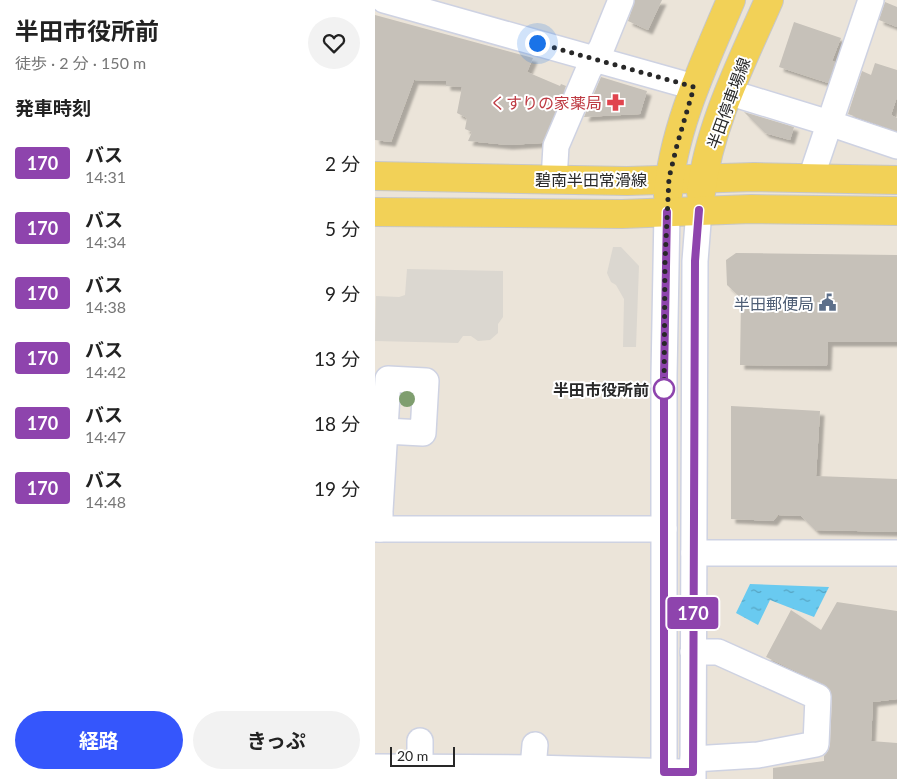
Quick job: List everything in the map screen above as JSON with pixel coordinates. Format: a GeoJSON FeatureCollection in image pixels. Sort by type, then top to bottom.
{"type":"FeatureCollection","features":[{"type":"Feature","properties":{"kind":"main road","name":"半田停車場線"},"geometry":{"type":"LineString","coordinates":[[667,212],[669,178],[694,87],[731,0]]}},
{"type":"Feature","properties":{"kind":"main road","name":"半田停車場線"},"geometry":{"type":"LineString","coordinates":[[699,210],[703,177],[711,144],[728,92],[769,0]]}},
{"type":"Feature","properties":{"kind":"main road","name":"碧南半田常滑線"},"geometry":{"type":"LineString","coordinates":[[375,176],[627,181],[703,177],[897,180]]}},
{"type":"Feature","properties":{"kind":"main road","name":"碧南半田常滑線"},"geometry":{"type":"LineString","coordinates":[[375,212],[622,214],[751,209],[897,211]]}},
{"type":"Feature","properties":{"kind":"street"},"geometry":{"type":"LineString","coordinates":[[384,0],[694,87]]}},
{"type":"Feature","properties":{"kind":"street"},"geometry":{"type":"LineString","coordinates":[[554,180],[556,146],[621,0]]}},
{"type":"Feature","properties":{"kind":"street"},"geometry":{"type":"LineString","coordinates":[[811,178],[871,0]]}},
{"type":"Feature","properties":{"kind":"street"},"geometry":{"type":"LineString","coordinates":[[728,92],[897,146]]}},
{"type":"Feature","properties":{"kind":"street"},"geometry":{"type":"LineString","coordinates":[[693,770],[695,261],[699,210]]}},
{"type":"Feature","properties":{"kind":"street"},"geometry":{"type":"LineString","coordinates":[[664,775],[667,212]]}},
{"type":"Feature","properties":{"kind":"street"},"geometry":{"type":"LineString","coordinates":[[385,431],[377,528],[664,529]]}},
{"type":"Feature","properties":{"kind":"street"},"geometry":{"type":"LineString","coordinates":[[694,553],[897,553]]}},
{"type":"Feature","properties":{"kind":"street"},"geometry":{"type":"LineString","coordinates":[[375,767],[420,767],[534,757],[664,775],[816,744],[818,697],[717,652],[693,652]]}},
{"type":"Feature","properties":{"kind":"street"},"geometry":{"type":"LineString","coordinates":[[420,767],[421,741]]}},
{"type":"Feature","properties":{"kind":"shaded area"},"geometry":{"type":"Polygon","coordinates":[[[613,247],[621,247],[639,266],[636,347],[623,347],[624,299],[616,285],[611,282],[607,273],[613,247]]]}},
{"type":"Feature","properties":{"kind":"shaded area"},"geometry":{"type":"Polygon","coordinates":[[[407,269],[503,271],[503,317],[498,324],[498,333],[490,340],[478,341],[471,336],[463,336],[458,343],[375,341],[376,296],[399,297],[405,295],[407,269]]]}},
{"type":"Feature","properties":{"kind":"water"},"geometry":{"type":"Polygon","coordinates":[[[750,584],[829,587],[814,617],[770,600],[758,625],[736,613],[750,584]]]}},
{"type":"Feature","properties":{"kind":"building"},"geometry":{"type":"Polygon","coordinates":[[[635,0],[662,0],[648,30],[628,21],[635,0]]]}},
{"type":"Feature","properties":{"kind":"building"},"geometry":{"type":"Polygon","coordinates":[[[885,2],[897,7],[897,27],[879,20],[885,2]]]}},
{"type":"Feature","properties":{"kind":"building"},"geometry":{"type":"Polygon","coordinates":[[[375,15],[533,58],[527,72],[560,86],[561,84],[566,86],[542,143],[508,145],[468,141],[472,132],[465,129],[467,118],[457,113],[462,87],[446,86],[446,81],[414,80],[391,142],[375,140],[375,15]]]}},
{"type":"Feature","properties":{"kind":"building"},"geometry":{"type":"Polygon","coordinates":[[[794,22],[841,38],[832,61],[835,62],[828,83],[779,67],[794,22]]]}},
{"type":"Feature","properties":{"kind":"building"},"geometry":{"type":"Polygon","coordinates":[[[875,63],[897,70],[897,97],[891,115],[897,118],[897,131],[848,114],[862,71],[871,75],[875,63]]]}},
{"type":"Feature","properties":{"kind":"building","name":"くすりの家薬局"},"geometry":{"type":"Polygon","coordinates":[[[601,77],[647,91],[640,114],[584,117],[601,77]]]}},
{"type":"Feature","properties":{"kind":"building"},"geometry":{"type":"Polygon","coordinates":[[[744,112],[794,127],[790,140],[765,133],[744,112]]]}},
{"type":"Feature","properties":{"kind":"building"},"geometry":{"type":"Polygon","coordinates":[[[736,253],[897,255],[897,342],[828,342],[827,366],[740,365],[741,298],[727,285],[726,260],[736,253]]]}},
{"type":"Feature","properties":{"kind":"building"},"geometry":{"type":"Polygon","coordinates":[[[731,406],[820,411],[816,476],[897,479],[897,532],[815,530],[801,516],[778,515],[773,521],[731,519],[731,406]]]}},
{"type":"Feature","properties":{"kind":"building"},"geometry":{"type":"Polygon","coordinates":[[[837,602],[897,611],[897,699],[873,702],[871,741],[897,743],[897,779],[773,779],[773,768],[824,761],[824,756],[830,745],[832,698],[830,689],[824,684],[766,657],[791,610],[821,630],[837,602]]]}},
{"type":"Feature","properties":{"kind":"bus line","name":"170"},"geometry":{"type":"LineString","coordinates":[[667,212],[664,376],[664,772],[693,772],[695,261],[699,210]]}},
{"type":"Feature","properties":{"kind":"place","name":"くすりの家薬局"},"geometry":{"type":"Point","coordinates":[616,102]}},
{"type":"Feature","properties":{"kind":"place","name":"半田郵便局"},"geometry":{"type":"Point","coordinates":[828,303]}},
{"type":"Feature","properties":{"kind":"place","name":"半田市役所前"},"geometry":{"type":"Point","coordinates":[664,389]}},
{"type":"Feature","properties":{"kind":"route"},"geometry":{"type":"LineString","coordinates":[[537,43],[694,87],[669,178],[665,261],[664,395],[664,389]]}}]}
